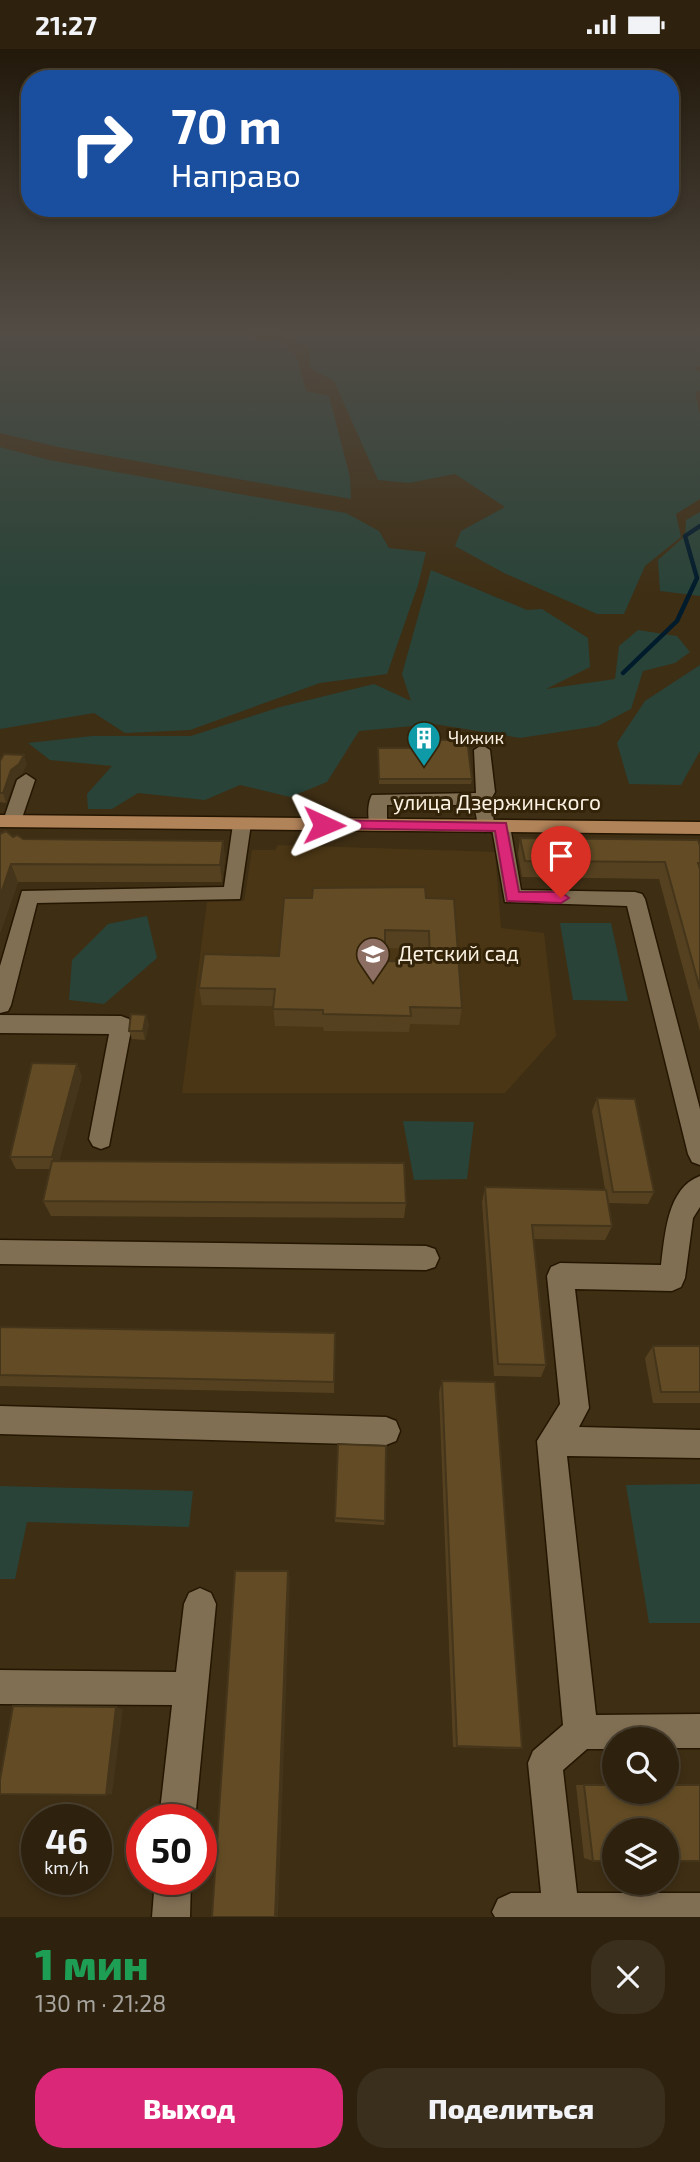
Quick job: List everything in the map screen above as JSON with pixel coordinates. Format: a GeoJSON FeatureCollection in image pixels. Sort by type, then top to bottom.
{"type":"FeatureCollection","features":[{"type":"Feature","properties":{"kind":"main road","name":"улица Дзержинского"},"geometry":{"type":"LineString","coordinates":[[6,821],[700,828]]}},
{"type":"Feature","properties":{"kind":"lane"},"geometry":{"type":"LineString","coordinates":[[482,750],[486,792],[482,799]]}},
{"type":"Feature","properties":{"kind":"lane"},"geometry":{"type":"LineString","coordinates":[[6,821],[26,780]]}},
{"type":"Feature","properties":{"kind":"lane"},"geometry":{"type":"LineString","coordinates":[[378,825],[378,799],[482,799]]}},
{"type":"Feature","properties":{"kind":"lane"},"geometry":{"type":"LineString","coordinates":[[482,799],[493,826],[512,897],[635,899],[700,1154]]}},
{"type":"Feature","properties":{"kind":"lane"},"geometry":{"type":"LineString","coordinates":[[0,1005],[29,896],[233,894],[242,824]]}},
{"type":"Feature","properties":{"kind":"lane"},"geometry":{"type":"LineString","coordinates":[[0,1024],[121,1025],[101,1139]]}},
{"type":"Feature","properties":{"kind":"lane"},"geometry":{"type":"LineString","coordinates":[[581,1732],[551,1441],[575,1408],[560,1276],[672,1278],[681,1214],[700,1188]]}},
{"type":"Feature","properties":{"kind":"lane"},"geometry":{"type":"LineString","coordinates":[[0,1252],[56,1250],[348,1260],[426,1258]]}},
{"type":"Feature","properties":{"kind":"lane"},"geometry":{"type":"LineString","coordinates":[[0,1420],[386,1431]]}},
{"type":"Feature","properties":{"kind":"lane"},"geometry":{"type":"LineString","coordinates":[[551,1441],[700,1444]]}},
{"type":"Feature","properties":{"kind":"lane"},"geometry":{"type":"LineString","coordinates":[[179,1804],[200,1604]]}},
{"type":"Feature","properties":{"kind":"lane"},"geometry":{"type":"LineString","coordinates":[[0,1687],[191,1689]]}},
{"type":"Feature","properties":{"kind":"lane"},"geometry":{"type":"LineString","coordinates":[[561,1912],[545,1763],[581,1732],[700,1731]]}},
{"type":"Feature","properties":{"kind":"lane"},"geometry":{"type":"LineString","coordinates":[[171,1917],[172,1895]]}},
{"type":"Feature","properties":{"kind":"lane"},"geometry":{"type":"LineString","coordinates":[[511,1912],[700,1912]]}},
{"type":"Feature","properties":{"kind":"shaded area","name":"Детский сад"},"geometry":{"type":"Polygon","coordinates":[[[278,845],[495,852],[501,928],[544,933],[556,1036],[505,1093],[182,1093],[207,902],[244,901],[252,850],[275,850],[278,845]]]}},
{"type":"Feature","properties":{"kind":"green space"},"geometry":{"type":"Polygon","coordinates":[[[0,420],[335,420],[350,477],[351,499],[58,447],[0,433],[0,420]]]}},
{"type":"Feature","properties":{"kind":"green space"},"geometry":{"type":"Polygon","coordinates":[[[351,420],[700,420],[700,499],[676,514],[681,537],[645,566],[624,614],[597,614],[504,573],[455,546],[461,531],[505,507],[455,474],[409,483],[378,480],[351,420]]]}},
{"type":"Feature","properties":{"kind":"green space"},"geometry":{"type":"Polygon","coordinates":[[[0,447],[49,460],[346,513],[379,531],[389,548],[426,552],[418,585],[387,674],[320,683],[190,730],[125,733],[94,713],[0,729],[0,447]]]}},
{"type":"Feature","properties":{"kind":"green space"},"geometry":{"type":"Polygon","coordinates":[[[700,512],[700,596],[660,591],[658,560],[685,536],[686,520],[700,512]]]}},
{"type":"Feature","properties":{"kind":"green space"},"geometry":{"type":"Polygon","coordinates":[[[431,570],[527,610],[542,609],[588,638],[590,667],[546,689],[615,679],[619,646],[638,630],[677,636],[690,652],[675,663],[643,671],[631,709],[598,726],[520,738],[434,724],[359,731],[327,782],[290,797],[240,785],[205,800],[138,793],[112,809],[88,809],[87,794],[112,766],[50,760],[28,743],[92,736],[191,736],[280,707],[374,684],[411,701],[402,674],[431,570]]]}},
{"type":"Feature","properties":{"kind":"green space"},"geometry":{"type":"Polygon","coordinates":[[[700,665],[700,751],[681,785],[629,784],[617,743],[645,701],[700,665]]]}},
{"type":"Feature","properties":{"kind":"green space"},"geometry":{"type":"Polygon","coordinates":[[[147,916],[157,958],[104,1004],[69,1000],[72,960],[108,924],[147,916]]]}},
{"type":"Feature","properties":{"kind":"green space"},"geometry":{"type":"Polygon","coordinates":[[[560,923],[611,923],[628,1001],[573,1000],[560,923]]]}},
{"type":"Feature","properties":{"kind":"green space"},"geometry":{"type":"Polygon","coordinates":[[[403,1121],[474,1122],[467,1179],[414,1180],[403,1121]]]}},
{"type":"Feature","properties":{"kind":"green space"},"geometry":{"type":"Polygon","coordinates":[[[700,1484],[700,1623],[649,1623],[626,1485],[700,1484]]]}},
{"type":"Feature","properties":{"kind":"green space"},"geometry":{"type":"Polygon","coordinates":[[[0,1486],[193,1491],[189,1527],[27,1522],[15,1579],[0,1579],[0,1486]]]}},
{"type":"Feature","properties":{"kind":"building","name":"Чижик"},"geometry":{"type":"Polygon","coordinates":[[[409,740],[467,740],[472,779],[379,779],[378,748],[409,748],[409,740]]]}},
{"type":"Feature","properties":{"kind":"building"},"geometry":{"type":"Polygon","coordinates":[[[4,754],[24,755],[19,764],[11,770],[3,793],[0,793],[0,761],[4,754]]]}},
{"type":"Feature","properties":{"kind":"building"},"geometry":{"type":"Polygon","coordinates":[[[6,831],[13,837],[17,835],[23,839],[223,841],[220,865],[11,864],[0,896],[0,834],[6,831]]]}},
{"type":"Feature","properties":{"kind":"building"},"geometry":{"type":"Polygon","coordinates":[[[520,838],[698,840],[700,989],[665,862],[525,861],[520,838]]]}},
{"type":"Feature","properties":{"kind":"building"},"geometry":{"type":"Polygon","coordinates":[[[425,887],[426,898],[454,899],[462,1008],[410,1007],[411,1016],[323,1014],[323,1010],[273,1009],[275,989],[199,988],[204,954],[279,956],[284,898],[312,898],[313,888],[425,887]],[[385,930],[385,961],[430,962],[429,931],[385,930]]]}},
{"type":"Feature","properties":{"kind":"building"},"geometry":{"type":"Polygon","coordinates":[[[131,1014],[146,1015],[143,1031],[129,1031],[131,1014]]]}},
{"type":"Feature","properties":{"kind":"building"},"geometry":{"type":"Polygon","coordinates":[[[32,1063],[77,1064],[52,1157],[10,1157],[32,1063]]]}},
{"type":"Feature","properties":{"kind":"building"},"geometry":{"type":"Polygon","coordinates":[[[597,1098],[635,1099],[654,1192],[613,1192],[597,1098]]]}},
{"type":"Feature","properties":{"kind":"building"},"geometry":{"type":"Polygon","coordinates":[[[52,1161],[404,1163],[406,1203],[43,1201],[52,1161]]]}},
{"type":"Feature","properties":{"kind":"building"},"geometry":{"type":"Polygon","coordinates":[[[485,1187],[606,1190],[612,1226],[532,1225],[546,1365],[498,1364],[485,1187]]]}},
{"type":"Feature","properties":{"kind":"building"},"geometry":{"type":"Polygon","coordinates":[[[0,1327],[335,1333],[334,1382],[0,1375],[0,1327]]]}},
{"type":"Feature","properties":{"kind":"building"},"geometry":{"type":"Polygon","coordinates":[[[653,1346],[700,1346],[700,1392],[661,1392],[653,1346]]]}},
{"type":"Feature","properties":{"kind":"building"},"geometry":{"type":"Polygon","coordinates":[[[442,1381],[495,1382],[522,1748],[457,1746],[442,1381]]]}},
{"type":"Feature","properties":{"kind":"building"},"geometry":{"type":"Polygon","coordinates":[[[338,1444],[386,1446],[385,1521],[335,1518],[338,1444]]]}},
{"type":"Feature","properties":{"kind":"building"},"geometry":{"type":"Polygon","coordinates":[[[235,1571],[288,1571],[275,1917],[212,1917],[213,1895],[217,1895],[217,1842],[235,1571]]]}},
{"type":"Feature","properties":{"kind":"building"},"geometry":{"type":"Polygon","coordinates":[[[13,1706],[116,1707],[106,1795],[0,1794],[13,1706]]]}},
{"type":"Feature","properties":{"kind":"building"},"geometry":{"type":"Polygon","coordinates":[[[584,1785],[602,1785],[602,1804],[679,1804],[679,1785],[700,1785],[700,1861],[679,1861],[679,1818],[602,1818],[602,1861],[593,1861],[584,1785]]]}},
{"type":"Feature","properties":{"kind":"waterway"},"geometry":{"type":"LineString","coordinates":[[623,673],[677,621],[697,578],[685,536],[700,526]]}},
{"type":"Feature","properties":{"kind":"place","name":"Чижик"},"geometry":{"type":"Point","coordinates":[424,768]}},
{"type":"Feature","properties":{"kind":"place","name":"Детский сад"},"geometry":{"type":"Point","coordinates":[373,984]}},
{"type":"Feature","properties":{"kind":"route"},"geometry":{"type":"LineString","coordinates":[[324,825],[501,826],[512,897],[561,898]]}}]}
